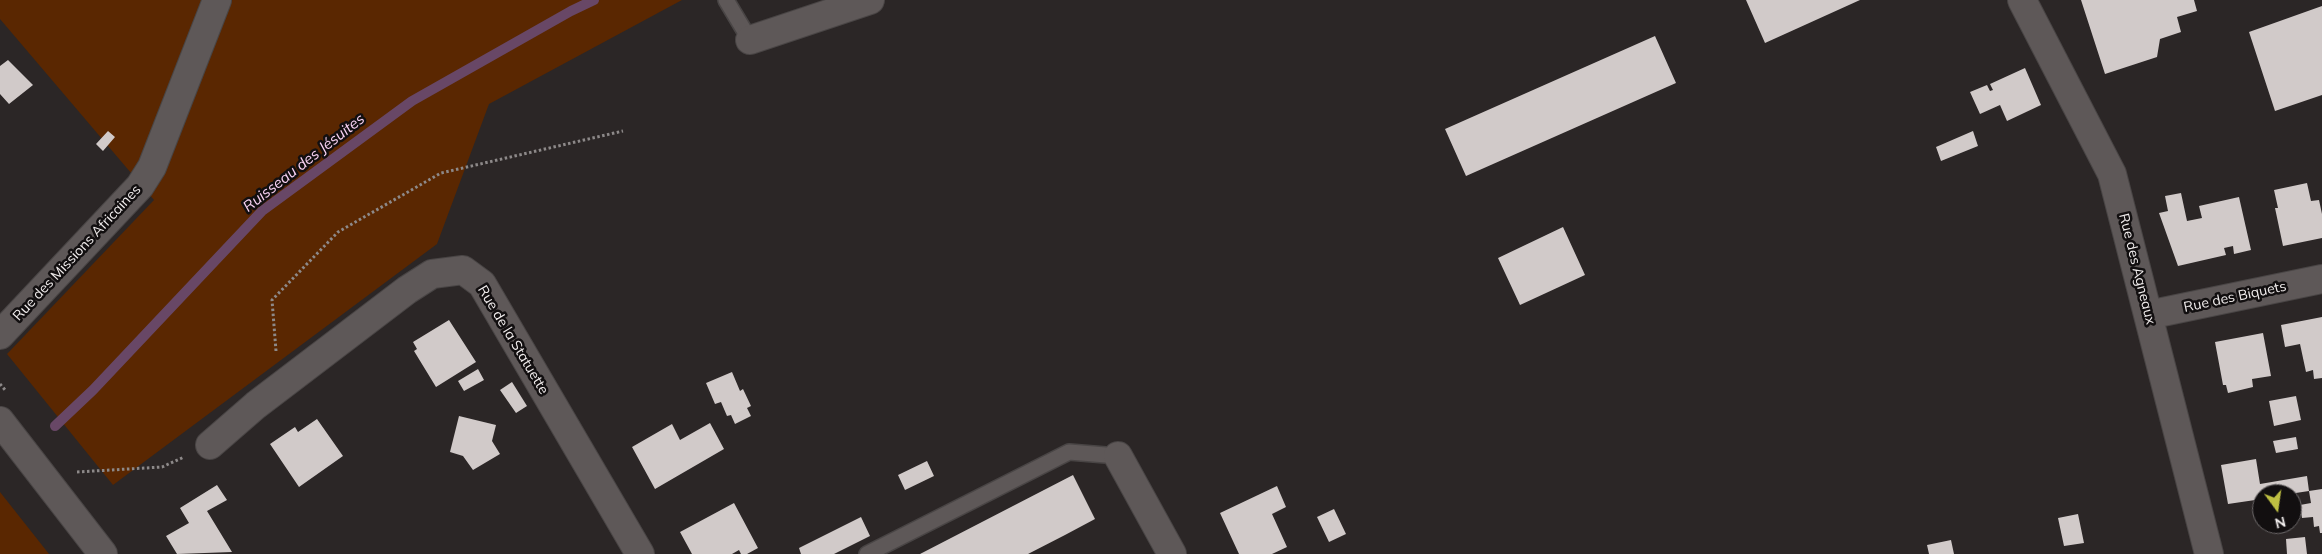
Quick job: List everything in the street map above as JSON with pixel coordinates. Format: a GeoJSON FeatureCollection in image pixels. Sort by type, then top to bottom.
{"type":"FeatureCollection","features":[{"type":"Feature","properties":{"kind":"street","name":"Rue des Missions Africaines"},"geometry":{"type":"LineString","coordinates":[[0,335],[140,186],[155,158],[217,0]]}},
{"type":"Feature","properties":{"kind":"street"},"geometry":{"type":"LineString","coordinates":[[750,40],[870,0]]}},
{"type":"Feature","properties":{"kind":"street","name":"Rue des Agneaux"},"geometry":{"type":"LineString","coordinates":[[2022,0],[2112,174],[2209,554]]}},
{"type":"Feature","properties":{"kind":"street","name":"Rue de la Statuette"},"geometry":{"type":"LineString","coordinates":[[210,445],[281,386],[407,290],[432,274],[462,270],[482,284],[640,554]]}},
{"type":"Feature","properties":{"kind":"street","name":"Rue des Biquets"},"geometry":{"type":"LineString","coordinates":[[2148,315],[2322,279]]}},
{"type":"Feature","properties":{"kind":"street"},"geometry":{"type":"LineString","coordinates":[[0,421],[103,554]]}},
{"type":"Feature","properties":{"kind":"street"},"geometry":{"type":"LineString","coordinates":[[1118,456],[1172,554]]}},
{"type":"Feature","properties":{"kind":"lane"},"geometry":{"type":"LineString","coordinates":[[726,0],[750,40]]}},
{"type":"Feature","properties":{"kind":"lane"},"geometry":{"type":"LineString","coordinates":[[867,554],[1069,452],[1118,456]]}},
{"type":"Feature","properties":{"kind":"path"},"geometry":{"type":"LineString","coordinates":[[281,386],[272,300],[338,232],[440,173],[623,131]]}},
{"type":"Feature","properties":{"kind":"path"},"geometry":{"type":"LineString","coordinates":[[74,472],[162,467],[210,445]]}},
{"type":"Feature","properties":{"kind":"shaded area"},"geometry":{"type":"Polygon","coordinates":[[[0,0],[682,0],[489,104],[437,244],[113,485],[7,354],[154,200],[0,19],[0,0]]]}},
{"type":"Feature","properties":{"kind":"shaded area"},"geometry":{"type":"Polygon","coordinates":[[[0,492],[49,554],[0,554],[0,492]]]}},
{"type":"Feature","properties":{"kind":"building"},"geometry":{"type":"Polygon","coordinates":[[[1746,0],[1860,0],[1765,43],[1746,0]]]}},
{"type":"Feature","properties":{"kind":"building"},"geometry":{"type":"Polygon","coordinates":[[[2081,0],[2194,0],[2197,11],[2177,17],[2181,32],[2160,39],[2157,57],[2105,74],[2081,0]]]}},
{"type":"Feature","properties":{"kind":"building"},"geometry":{"type":"Polygon","coordinates":[[[2322,6],[2322,95],[2275,111],[2249,32],[2322,6]]]}},
{"type":"Feature","properties":{"kind":"building"},"geometry":{"type":"Polygon","coordinates":[[[1655,36],[1676,83],[1466,176],[1445,129],[1655,36]]]}},
{"type":"Feature","properties":{"kind":"building"},"geometry":{"type":"Polygon","coordinates":[[[8,60],[33,85],[9,104],[0,94],[0,66],[8,60]]]}},
{"type":"Feature","properties":{"kind":"building"},"geometry":{"type":"Polygon","coordinates":[[[2025,68],[2041,105],[2007,121],[2000,105],[1980,114],[1970,92],[1987,85],[1990,91],[1993,90],[1990,84],[2025,68]]]}},
{"type":"Feature","properties":{"kind":"building"},"geometry":{"type":"Polygon","coordinates":[[[108,131],[115,137],[103,151],[96,144],[108,131]]]}},
{"type":"Feature","properties":{"kind":"building"},"geometry":{"type":"Polygon","coordinates":[[[1973,131],[1978,146],[1941,161],[1936,147],[1973,131]]]}},
{"type":"Feature","properties":{"kind":"building"},"geometry":{"type":"Polygon","coordinates":[[[2307,183],[2311,201],[2319,200],[2322,214],[2322,238],[2283,246],[2275,208],[2278,208],[2274,190],[2307,183]]]}},
{"type":"Feature","properties":{"kind":"building"},"geometry":{"type":"Polygon","coordinates":[[[2181,193],[2187,221],[2202,218],[2199,206],[2239,197],[2251,250],[2234,254],[2233,246],[2224,248],[2226,255],[2178,266],[2159,213],[2168,211],[2165,196],[2181,193]]]}},
{"type":"Feature","properties":{"kind":"building"},"geometry":{"type":"Polygon","coordinates":[[[1563,227],[1585,275],[1520,305],[1498,258],[1563,227]]]}},
{"type":"Feature","properties":{"kind":"building"},"geometry":{"type":"Polygon","coordinates":[[[2322,317],[2322,378],[2314,379],[2313,370],[2306,372],[2300,344],[2285,347],[2281,325],[2322,317]]]}},
{"type":"Feature","properties":{"kind":"building"},"geometry":{"type":"Polygon","coordinates":[[[449,320],[476,362],[436,387],[414,351],[417,349],[413,342],[449,320]]]}},
{"type":"Feature","properties":{"kind":"building"},"geometry":{"type":"Polygon","coordinates":[[[2263,333],[2271,376],[2252,379],[2253,387],[2228,393],[2226,385],[2223,385],[2215,342],[2263,333]]]}},
{"type":"Feature","properties":{"kind":"building"},"geometry":{"type":"Polygon","coordinates":[[[478,369],[484,380],[464,391],[458,381],[478,369]]]}},
{"type":"Feature","properties":{"kind":"building"},"geometry":{"type":"Polygon","coordinates":[[[732,372],[740,391],[743,389],[751,406],[747,408],[751,416],[735,424],[731,415],[727,416],[721,402],[715,404],[706,383],[732,372]]]}},
{"type":"Feature","properties":{"kind":"building"},"geometry":{"type":"Polygon","coordinates":[[[512,382],[527,406],[516,413],[500,390],[512,382]]]}},
{"type":"Feature","properties":{"kind":"building"},"geometry":{"type":"Polygon","coordinates":[[[2296,396],[2301,420],[2274,426],[2269,401],[2296,396]]]}},
{"type":"Feature","properties":{"kind":"building"},"geometry":{"type":"Polygon","coordinates":[[[459,416],[496,425],[492,441],[500,454],[473,470],[463,456],[450,452],[459,416]]]}},
{"type":"Feature","properties":{"kind":"building"},"geometry":{"type":"Polygon","coordinates":[[[317,419],[343,456],[299,487],[270,444],[295,427],[298,432],[317,419]]]}},
{"type":"Feature","properties":{"kind":"building"},"geometry":{"type":"Polygon","coordinates":[[[710,423],[724,449],[655,489],[632,447],[672,424],[680,440],[710,423]]]}},
{"type":"Feature","properties":{"kind":"building"},"geometry":{"type":"Polygon","coordinates":[[[2296,437],[2298,449],[2276,453],[2273,441],[2296,437]]]}},
{"type":"Feature","properties":{"kind":"building"},"geometry":{"type":"Polygon","coordinates":[[[2256,459],[2260,484],[2252,484],[2252,500],[2228,504],[2221,465],[2256,459]]]}},
{"type":"Feature","properties":{"kind":"building"},"geometry":{"type":"Polygon","coordinates":[[[927,461],[934,476],[905,490],[898,475],[927,461]]]}},
{"type":"Feature","properties":{"kind":"building"},"geometry":{"type":"Polygon","coordinates":[[[1073,475],[1095,519],[1065,535],[1028,554],[920,554],[1073,475]]]}},
{"type":"Feature","properties":{"kind":"building"},"geometry":{"type":"Polygon","coordinates":[[[2307,476],[2309,491],[2302,492],[2302,484],[2260,484],[2307,476]]]}},
{"type":"Feature","properties":{"kind":"building"},"geometry":{"type":"Polygon","coordinates":[[[217,485],[227,500],[207,511],[232,552],[177,554],[166,536],[189,523],[180,508],[217,485]]]}},
{"type":"Feature","properties":{"kind":"building"},"geometry":{"type":"Polygon","coordinates":[[[1277,486],[1286,507],[1272,514],[1287,547],[1272,554],[1239,554],[1220,513],[1277,486]]]}},
{"type":"Feature","properties":{"kind":"building"},"geometry":{"type":"Polygon","coordinates":[[[2322,489],[2322,533],[2320,533],[2319,526],[2314,527],[2313,517],[2302,518],[2302,505],[2311,503],[2309,491],[2322,489]]]}},
{"type":"Feature","properties":{"kind":"building"},"geometry":{"type":"Polygon","coordinates":[[[734,503],[758,548],[747,554],[741,554],[739,550],[732,554],[692,554],[680,532],[734,503]]]}},
{"type":"Feature","properties":{"kind":"building"},"geometry":{"type":"Polygon","coordinates":[[[1334,509],[1346,534],[1329,542],[1317,517],[1334,509]]]}},
{"type":"Feature","properties":{"kind":"building"},"geometry":{"type":"Polygon","coordinates":[[[2078,514],[2084,543],[2064,546],[2058,518],[2078,514]]]}},
{"type":"Feature","properties":{"kind":"building"},"geometry":{"type":"Polygon","coordinates":[[[861,517],[870,536],[834,554],[801,554],[799,548],[861,517]]]}},
{"type":"Feature","properties":{"kind":"building"},"geometry":{"type":"Polygon","coordinates":[[[2305,537],[2307,554],[2287,554],[2286,539],[2305,537]]]}},
{"type":"Feature","properties":{"kind":"building"},"geometry":{"type":"Polygon","coordinates":[[[1951,540],[1954,554],[1929,554],[1927,545],[1951,540]]]}},
{"type":"Feature","properties":{"kind":"waterway","name":"Ruisseau des Jésuites"},"geometry":{"type":"LineString","coordinates":[[55,426],[93,390],[262,211],[412,101],[571,11],[594,0]]}}]}
